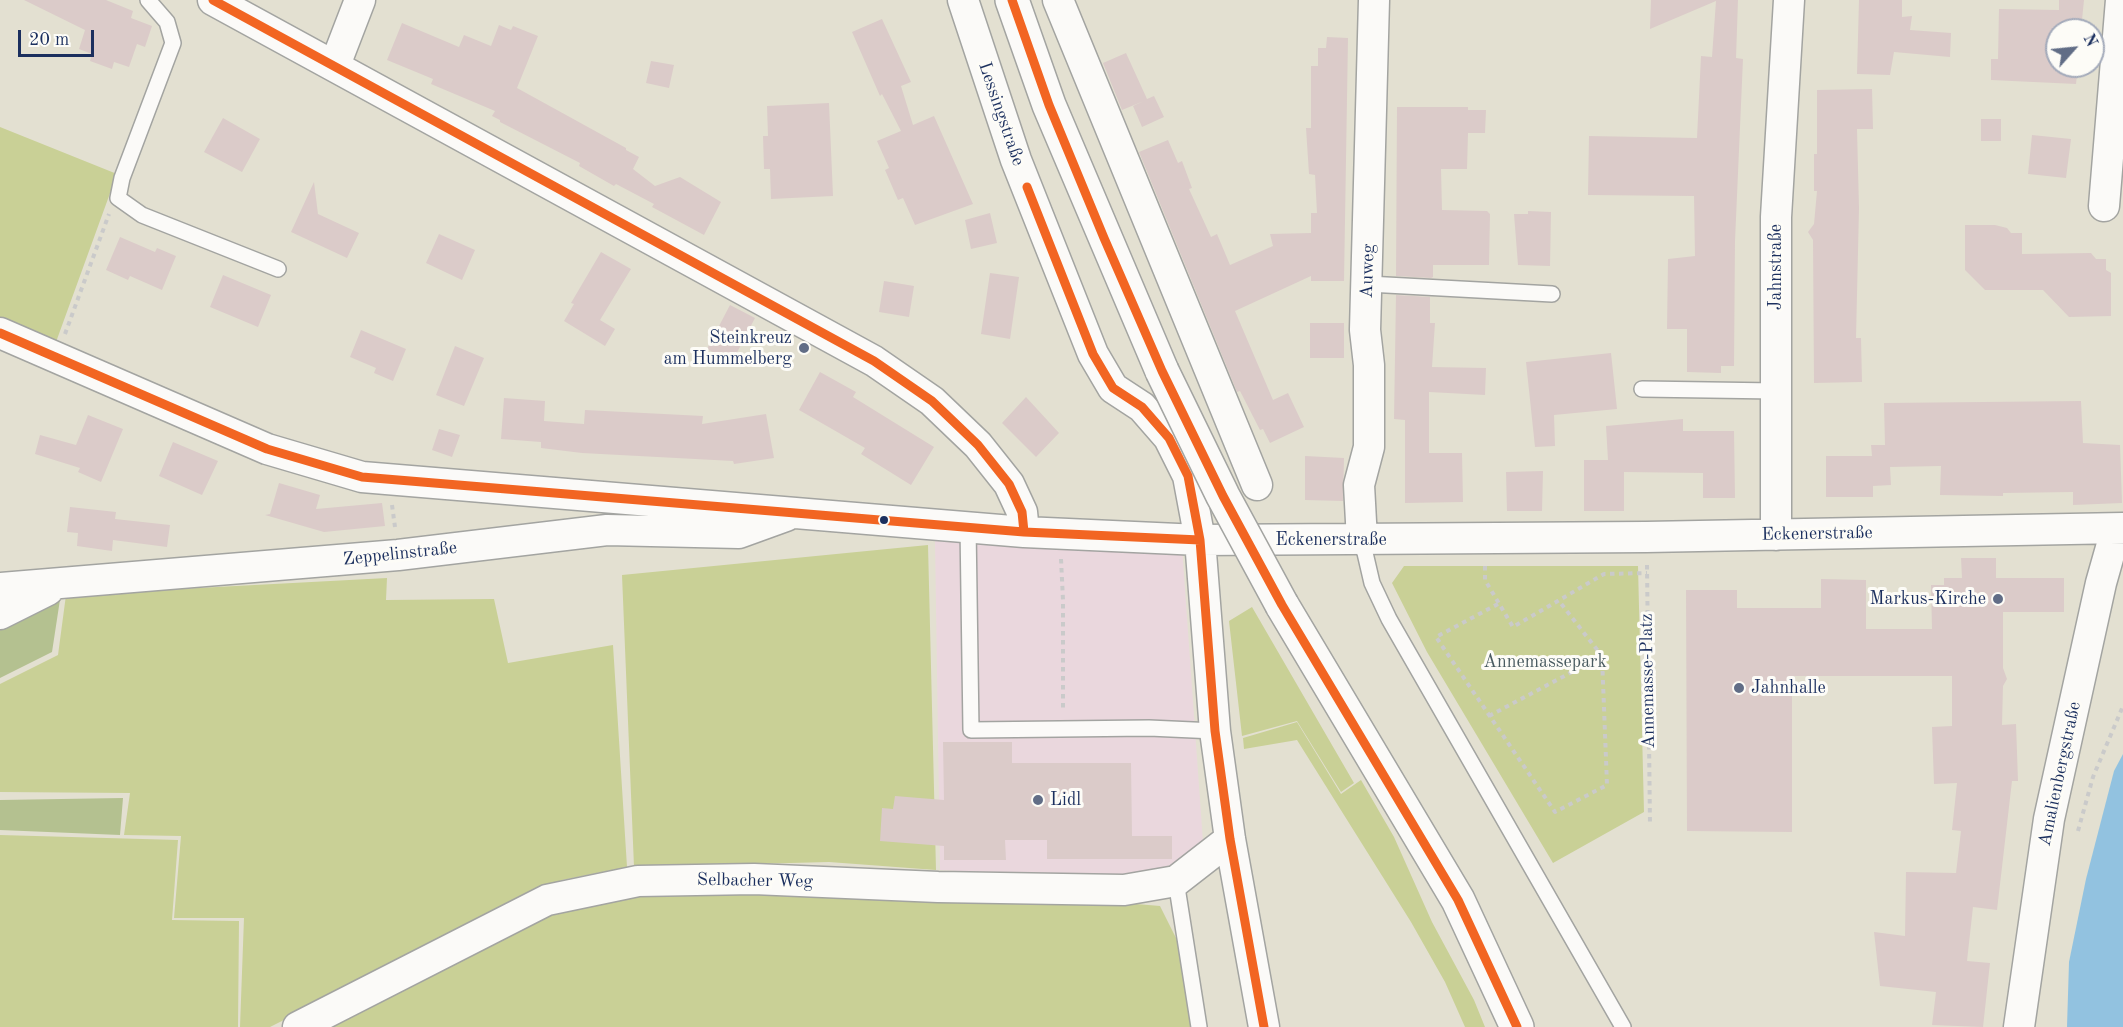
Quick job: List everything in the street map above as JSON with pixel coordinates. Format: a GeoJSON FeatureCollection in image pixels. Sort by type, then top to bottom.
{"type":"FeatureCollection","features":[{"type":"Feature","properties":{"kind":"main road"},"geometry":{"type":"LineString","coordinates":[[1012,0],[1049,105],[1162,371],[1223,496],[1281,605],[1458,900],[1517,1027]]}},
{"type":"Feature","properties":{"kind":"street"},"geometry":{"type":"LineString","coordinates":[[213,0],[874,361],[932,401],[978,445],[1009,484],[1022,512],[1024,532]]}},
{"type":"Feature","properties":{"kind":"street"},"geometry":{"type":"LineString","coordinates":[[335,65],[360,0]]}},
{"type":"Feature","properties":{"kind":"street","name":"Lessingstraße"},"geometry":{"type":"LineString","coordinates":[[963,0],[1016,160],[1093,354],[1113,388],[1142,408],[1169,438],[1188,476],[1200,540],[1215,731],[1230,839],[1264,1027]]}},
{"type":"Feature","properties":{"kind":"street"},"geometry":{"type":"LineString","coordinates":[[1058,0],[1257,485]]}},
{"type":"Feature","properties":{"kind":"street","name":"Auweg"},"geometry":{"type":"LineString","coordinates":[[1362,540],[1359,485],[1370,447],[1370,365],[1365,330],[1374,0]]}},
{"type":"Feature","properties":{"kind":"street","name":"Jahnstraße"},"geometry":{"type":"LineString","coordinates":[[1776,535],[1776,217],[1789,0]]}},
{"type":"Feature","properties":{"kind":"street"},"geometry":{"type":"LineString","coordinates":[[2104,206],[2121,0]]}},
{"type":"Feature","properties":{"kind":"street","name":"Eckenerstraße"},"geometry":{"type":"LineString","coordinates":[[0,333],[267,449],[362,477],[1024,532],[1200,540],[1646,537],[2120,529]]}},
{"type":"Feature","properties":{"kind":"street","name":"Zeppelinstraße"},"geometry":{"type":"LineString","coordinates":[[0,588],[398,555],[607,530],[739,533],[797,513]]}},
{"type":"Feature","properties":{"kind":"street","name":"Amalienbergstraße"},"geometry":{"type":"LineString","coordinates":[[2019,1027],[2049,819],[2101,583],[2120,529]]}},
{"type":"Feature","properties":{"kind":"street"},"geometry":{"type":"LineString","coordinates":[[0,614],[61,584]]}},
{"type":"Feature","properties":{"kind":"street","name":"Selbacher Weg"},"geometry":{"type":"LineString","coordinates":[[298,1027],[547,900],[638,881],[754,879],[938,887],[1124,890],[1176,881],[1230,839]]}},
{"type":"Feature","properties":{"kind":"lane"},"geometry":{"type":"LineString","coordinates":[[148,0],[167,22],[174,43],[122,178],[118,198],[142,215],[278,269]]}},
{"type":"Feature","properties":{"kind":"lane"},"geometry":{"type":"LineString","coordinates":[[1368,284],[1552,294]]}},
{"type":"Feature","properties":{"kind":"lane"},"geometry":{"type":"LineString","coordinates":[[1642,389],[1776,391]]}},
{"type":"Feature","properties":{"kind":"lane"},"geometry":{"type":"LineString","coordinates":[[968,526],[971,730],[1215,731]]}},
{"type":"Feature","properties":{"kind":"lane"},"geometry":{"type":"LineString","coordinates":[[1362,540],[1372,583],[1389,619],[1623,1027]]}},
{"type":"Feature","properties":{"kind":"lane"},"geometry":{"type":"LineString","coordinates":[[1176,881],[1199,1027]]}},
{"type":"Feature","properties":{"kind":"path"},"geometry":{"type":"LineString","coordinates":[[61,345],[107,219]]}},
{"type":"Feature","properties":{"kind":"path"},"geometry":{"type":"LineString","coordinates":[[389,478],[398,555]]}},
{"type":"Feature","properties":{"kind":"path","name":"Annemasse-Platz"},"geometry":{"type":"LineString","coordinates":[[1646,537],[1650,825]]}},
{"type":"Feature","properties":{"kind":"path"},"geometry":{"type":"LineString","coordinates":[[1483,538],[1485,580],[1513,627],[1604,574],[1647,573]]}},
{"type":"Feature","properties":{"kind":"path"},"geometry":{"type":"LineString","coordinates":[[1061,559],[1064,645],[1062,729]]}},
{"type":"Feature","properties":{"kind":"path"},"geometry":{"type":"LineString","coordinates":[[1498,603],[1437,637],[1555,812],[1607,785],[1602,656],[1559,601]]}},
{"type":"Feature","properties":{"kind":"path"},"geometry":{"type":"LineString","coordinates":[[1490,716],[1602,656]]}},
{"type":"Feature","properties":{"kind":"path"},"geometry":{"type":"LineString","coordinates":[[2077,834],[2093,777],[2123,706]]}},
{"type":"Feature","properties":{"kind":"shaded area"},"geometry":{"type":"Polygon","coordinates":[[[935,541],[1182,547],[1203,842],[1172,865],[1113,879],[940,870],[935,541]]]}},
{"type":"Feature","properties":{"kind":"green space"},"geometry":{"type":"Polygon","coordinates":[[[0,127],[117,174],[56,342],[0,320],[0,127]]]}},
{"type":"Feature","properties":{"kind":"green space"},"geometry":{"type":"Polygon","coordinates":[[[928,545],[936,870],[829,862],[634,867],[622,575],[928,545]]]}},
{"type":"Feature","properties":{"kind":"green space","name":"Annemassepark"},"geometry":{"type":"Polygon","coordinates":[[[1404,566],[1638,566],[1644,812],[1553,863],[1427,652],[1392,583],[1404,566]]]}},
{"type":"Feature","properties":{"kind":"green space"},"geometry":{"type":"Polygon","coordinates":[[[387,578],[386,600],[494,599],[508,663],[613,645],[627,867],[562,880],[270,1027],[240,1027],[244,918],[174,918],[181,836],[124,835],[130,793],[0,792],[0,684],[58,655],[66,595],[387,578]]]}},
{"type":"Feature","properties":{"kind":"green space"},"geometry":{"type":"Polygon","coordinates":[[[61,593],[52,652],[0,678],[0,626],[61,593]]]}},
{"type":"Feature","properties":{"kind":"green space"},"geometry":{"type":"Polygon","coordinates":[[[1252,607],[1354,783],[1341,792],[1297,721],[1242,736],[1229,621],[1252,607]]]}},
{"type":"Feature","properties":{"kind":"green space"},"geometry":{"type":"Polygon","coordinates":[[[1297,722],[1341,794],[1361,780],[1394,837],[1432,922],[1474,1000],[1485,1027],[1465,1027],[1445,982],[1411,922],[1297,740],[1244,749],[1243,738],[1297,722]]]}},
{"type":"Feature","properties":{"kind":"green space"},"geometry":{"type":"Polygon","coordinates":[[[123,798],[120,835],[0,830],[0,800],[123,798]]]}},
{"type":"Feature","properties":{"kind":"green space"},"geometry":{"type":"Polygon","coordinates":[[[0,835],[178,840],[172,920],[239,921],[238,1027],[0,1027],[0,835]]]}},
{"type":"Feature","properties":{"kind":"green space"},"geometry":{"type":"Polygon","coordinates":[[[803,890],[1089,900],[1160,906],[1184,954],[1193,1027],[319,1027],[551,909],[625,896],[803,890]]]}},
{"type":"Feature","properties":{"kind":"water"},"geometry":{"type":"Polygon","coordinates":[[[2123,754],[2123,1027],[2067,1027],[2069,962],[2086,879],[2114,771],[2123,754]]]}},
{"type":"Feature","properties":{"kind":"building"},"geometry":{"type":"Polygon","coordinates":[[[24,0],[106,0],[133,11],[131,18],[152,26],[145,47],[137,44],[129,67],[114,62],[112,69],[90,61],[92,54],[79,49],[85,30],[24,0]]]}},
{"type":"Feature","properties":{"kind":"building"},"geometry":{"type":"Polygon","coordinates":[[[1651,0],[1738,0],[1736,58],[1743,59],[1735,241],[1734,366],[1721,366],[1721,373],[1687,372],[1687,329],[1667,329],[1668,259],[1695,256],[1694,196],[1588,195],[1589,136],[1697,138],[1701,56],[1712,57],[1716,1],[1650,29],[1651,0]]]}},
{"type":"Feature","properties":{"kind":"building"},"geometry":{"type":"Polygon","coordinates":[[[1859,0],[1902,0],[1902,17],[1912,16],[1910,30],[1951,33],[1950,57],[1894,52],[1890,75],[1857,74],[1859,0]]]}},
{"type":"Feature","properties":{"kind":"building"},"geometry":{"type":"Polygon","coordinates":[[[2059,0],[2084,0],[2082,18],[2045,18],[2045,78],[2077,78],[2076,84],[1991,80],[1991,59],[1998,59],[1999,9],[2059,10],[2059,0]]]}},
{"type":"Feature","properties":{"kind":"building"},"geometry":{"type":"Polygon","coordinates":[[[882,19],[911,82],[901,86],[913,125],[934,116],[973,204],[915,225],[903,198],[898,200],[885,170],[889,168],[877,141],[901,131],[882,94],[880,96],[852,32],[882,19]]]}},
{"type":"Feature","properties":{"kind":"building"},"geometry":{"type":"Polygon","coordinates":[[[402,23],[459,47],[464,35],[491,46],[499,25],[511,30],[513,26],[538,36],[517,88],[639,157],[633,169],[655,186],[680,177],[721,202],[704,235],[652,207],[654,204],[616,184],[614,186],[579,166],[580,163],[500,122],[492,116],[495,111],[431,84],[433,79],[387,60],[402,23]]]}},
{"type":"Feature","properties":{"kind":"building"},"geometry":{"type":"Polygon","coordinates":[[[1327,37],[1348,38],[1344,281],[1311,281],[1311,276],[1235,311],[1273,400],[1288,393],[1304,427],[1270,443],[1263,429],[1260,430],[1240,391],[1237,392],[1139,152],[1168,140],[1178,163],[1182,161],[1192,188],[1189,189],[1211,237],[1217,234],[1230,265],[1273,246],[1270,234],[1311,233],[1311,213],[1317,213],[1315,175],[1309,174],[1306,128],[1311,128],[1311,66],[1318,66],[1318,48],[1326,48],[1327,37]]]}},
{"type":"Feature","properties":{"kind":"building"},"geometry":{"type":"Polygon","coordinates":[[[1126,53],[1147,99],[1154,96],[1164,117],[1142,127],[1133,106],[1144,101],[1122,110],[1103,63],[1126,53]]]}},
{"type":"Feature","properties":{"kind":"building"},"geometry":{"type":"Polygon","coordinates":[[[651,61],[674,65],[669,88],[646,83],[651,61]]]}},
{"type":"Feature","properties":{"kind":"building"},"geometry":{"type":"Polygon","coordinates":[[[1872,89],[1873,129],[1857,129],[1859,208],[1856,338],[1861,338],[1862,382],[1814,383],[1813,240],[1808,232],[1814,224],[1817,191],[1814,191],[1814,154],[1817,154],[1817,90],[1872,89]]]}},
{"type":"Feature","properties":{"kind":"building"},"geometry":{"type":"Polygon","coordinates":[[[829,103],[833,196],[771,199],[770,169],[764,169],[763,136],[768,136],[767,106],[829,103]]]}},
{"type":"Feature","properties":{"kind":"building"},"geometry":{"type":"Polygon","coordinates":[[[1397,107],[1468,107],[1468,110],[1486,110],[1485,133],[1468,133],[1467,169],[1441,169],[1442,210],[1487,211],[1490,214],[1489,265],[1433,265],[1433,277],[1431,278],[1396,276],[1397,107]]]}},
{"type":"Feature","properties":{"kind":"building"},"geometry":{"type":"Polygon","coordinates":[[[223,118],[260,139],[242,172],[204,152],[223,118]]]}},
{"type":"Feature","properties":{"kind":"building"},"geometry":{"type":"Polygon","coordinates":[[[1981,119],[2001,119],[2001,141],[1981,141],[1981,119]]]}},
{"type":"Feature","properties":{"kind":"building"},"geometry":{"type":"Polygon","coordinates":[[[2032,135],[2071,139],[2066,178],[2028,174],[2032,135]]]}},
{"type":"Feature","properties":{"kind":"building"},"geometry":{"type":"Polygon","coordinates":[[[314,182],[318,214],[359,233],[347,258],[291,232],[314,182]]]}},
{"type":"Feature","properties":{"kind":"building"},"geometry":{"type":"Polygon","coordinates":[[[1528,211],[1551,212],[1550,266],[1518,265],[1514,214],[1528,214],[1528,211]]]}},
{"type":"Feature","properties":{"kind":"building"},"geometry":{"type":"Polygon","coordinates":[[[990,213],[997,243],[971,249],[965,220],[990,213]]]}},
{"type":"Feature","properties":{"kind":"building"},"geometry":{"type":"Polygon","coordinates":[[[1965,225],[1995,225],[2007,228],[2011,233],[2022,233],[2022,254],[2091,253],[2096,259],[2106,259],[2106,270],[2111,273],[2111,316],[2069,317],[2043,290],[1985,290],[1965,270],[1965,225]]]}},
{"type":"Feature","properties":{"kind":"building"},"geometry":{"type":"Polygon","coordinates":[[[439,234],[475,250],[462,280],[426,263],[439,234]]]}},
{"type":"Feature","properties":{"kind":"building"},"geometry":{"type":"Polygon","coordinates":[[[120,237],[155,252],[157,248],[176,256],[162,290],[130,276],[128,280],[106,270],[120,237]]]}},
{"type":"Feature","properties":{"kind":"building"},"geometry":{"type":"Polygon","coordinates":[[[601,252],[631,269],[600,320],[615,329],[605,346],[564,321],[574,304],[571,303],[601,252]]]}},
{"type":"Feature","properties":{"kind":"building"},"geometry":{"type":"Polygon","coordinates":[[[990,273],[1019,277],[1010,339],[981,334],[990,273]]]}},
{"type":"Feature","properties":{"kind":"building"},"geometry":{"type":"Polygon","coordinates":[[[223,275],[271,295],[258,327],[210,307],[223,275]]]}},
{"type":"Feature","properties":{"kind":"building"},"geometry":{"type":"Polygon","coordinates":[[[884,281],[914,286],[909,317],[879,312],[884,281]]]}},
{"type":"Feature","properties":{"kind":"building"},"geometry":{"type":"Polygon","coordinates":[[[1396,295],[1430,297],[1430,323],[1435,323],[1432,367],[1486,368],[1485,395],[1429,392],[1429,453],[1462,453],[1463,502],[1405,503],[1405,420],[1394,419],[1396,295]]]}},
{"type":"Feature","properties":{"kind":"building"},"geometry":{"type":"Polygon","coordinates":[[[730,305],[755,318],[732,362],[707,349],[730,305]]]}},
{"type":"Feature","properties":{"kind":"building"},"geometry":{"type":"Polygon","coordinates":[[[1310,323],[1344,323],[1344,358],[1310,358],[1310,323]]]}},
{"type":"Feature","properties":{"kind":"building"},"geometry":{"type":"Polygon","coordinates":[[[361,330],[406,349],[393,381],[374,373],[376,368],[350,357],[361,330]]]}},
{"type":"Feature","properties":{"kind":"building"},"geometry":{"type":"Polygon","coordinates":[[[455,346],[484,358],[464,406],[436,395],[455,346]]]}},
{"type":"Feature","properties":{"kind":"building"},"geometry":{"type":"Polygon","coordinates":[[[1611,353],[1617,409],[1554,415],[1555,446],[1535,447],[1526,362],[1611,353]]]}},
{"type":"Feature","properties":{"kind":"building"},"geometry":{"type":"Polygon","coordinates":[[[820,372],[856,392],[853,397],[934,447],[911,485],[861,454],[865,448],[799,410],[820,372]]]}},
{"type":"Feature","properties":{"kind":"building"},"geometry":{"type":"Polygon","coordinates":[[[1026,397],[1059,433],[1036,457],[1002,423],[1026,397]]]}},
{"type":"Feature","properties":{"kind":"building"},"geometry":{"type":"Polygon","coordinates":[[[504,398],[545,401],[544,421],[584,424],[585,410],[703,416],[702,424],[766,414],[774,458],[734,464],[733,461],[582,453],[541,448],[541,442],[501,439],[504,398]]]}},
{"type":"Feature","properties":{"kind":"building"},"geometry":{"type":"Polygon","coordinates":[[[2081,401],[2083,443],[2120,445],[2122,503],[2073,505],[2073,492],[2003,493],[2003,496],[1940,495],[1941,466],[1890,467],[1891,485],[1873,486],[1873,497],[1826,497],[1826,456],[1872,456],[1871,445],[1885,445],[1884,403],[2081,401]]]}},
{"type":"Feature","properties":{"kind":"building"},"geometry":{"type":"Polygon","coordinates":[[[88,415],[123,429],[101,482],[78,472],[80,468],[35,454],[40,435],[76,445],[88,415]]]}},
{"type":"Feature","properties":{"kind":"building"},"geometry":{"type":"Polygon","coordinates":[[[1683,419],[1683,431],[1734,431],[1735,498],[1703,498],[1703,473],[1624,472],[1624,511],[1584,511],[1584,460],[1608,460],[1606,426],[1683,419]]]}},
{"type":"Feature","properties":{"kind":"building"},"geometry":{"type":"Polygon","coordinates":[[[439,429],[460,435],[452,457],[432,450],[439,429]]]}},
{"type":"Feature","properties":{"kind":"building"},"geometry":{"type":"Polygon","coordinates":[[[173,442],[218,461],[202,495],[159,476],[173,442]]]}},
{"type":"Feature","properties":{"kind":"building"},"geometry":{"type":"Polygon","coordinates":[[[1305,456],[1344,458],[1343,501],[1305,500],[1305,456]]]}},
{"type":"Feature","properties":{"kind":"building"},"geometry":{"type":"Polygon","coordinates":[[[1543,471],[1542,511],[1507,511],[1506,472],[1543,471]]]}},
{"type":"Feature","properties":{"kind":"building"},"geometry":{"type":"Polygon","coordinates":[[[279,483],[320,495],[316,509],[382,503],[385,526],[324,532],[265,515],[270,514],[279,483]]]}},
{"type":"Feature","properties":{"kind":"building"},"geometry":{"type":"Polygon","coordinates":[[[70,507],[116,512],[115,519],[170,525],[167,547],[113,540],[112,551],[77,546],[78,533],[67,532],[70,507]]]}},
{"type":"Feature","properties":{"kind":"building"},"geometry":{"type":"Polygon","coordinates":[[[1961,558],[1996,558],[1996,578],[2064,578],[2064,612],[2003,612],[2003,668],[2007,679],[2003,686],[2002,725],[2016,724],[2018,781],[2012,781],[1997,910],[1973,907],[1967,961],[1990,963],[1983,1027],[1932,1025],[1936,992],[1880,986],[1874,932],[1905,936],[1906,872],[1956,873],[1961,831],[1952,830],[1957,783],[1934,784],[1932,727],[1952,726],[1952,676],[1792,676],[1792,832],[1687,831],[1686,590],[1737,590],[1737,608],[1821,608],[1821,579],[1866,580],[1866,629],[1932,629],[1931,585],[1944,585],[1944,578],[1962,578],[1961,558]]]}},
{"type":"Feature","properties":{"kind":"building","name":"Lidl"},"geometry":{"type":"Polygon","coordinates":[[[943,742],[1012,742],[1012,763],[1131,763],[1132,836],[1172,836],[1172,859],[1047,859],[1047,840],[1005,840],[1006,860],[944,860],[944,846],[880,841],[882,808],[893,809],[895,796],[944,800],[943,742]]]}},
{"type":"Feature","properties":{"kind":"transit line"},"geometry":{"type":"LineString","coordinates":[[213,0],[874,361],[932,401],[978,445],[1009,484],[1022,512],[1024,532]]}},
{"type":"Feature","properties":{"kind":"transit line"},"geometry":{"type":"LineString","coordinates":[[1012,0],[1049,105],[1104,238],[1162,371],[1223,496],[1282,605],[1458,900],[1517,1027]]}},
{"type":"Feature","properties":{"kind":"transit line"},"geometry":{"type":"LineString","coordinates":[[1027,187],[1093,354],[1113,388],[1142,407],[1169,438],[1188,476],[1200,540],[1215,731],[1230,839],[1264,1027]]}},
{"type":"Feature","properties":{"kind":"transit line"},"geometry":{"type":"LineString","coordinates":[[0,333],[267,449],[362,477],[1024,532],[1200,540]]}},
{"type":"Feature","properties":{"kind":"place","name":"Steinkreuz am Hummelberg"},"geometry":{"type":"Point","coordinates":[804,348]}},
{"type":"Feature","properties":{"kind":"place","name":"Markus-Kirche"},"geometry":{"type":"Point","coordinates":[1998,599]}},
{"type":"Feature","properties":{"kind":"place","name":"Jahnhalle"},"geometry":{"type":"Point","coordinates":[1739,688]}},
{"type":"Feature","properties":{"kind":"place","name":"Lidl"},"geometry":{"type":"Point","coordinates":[1038,800]}}]}
